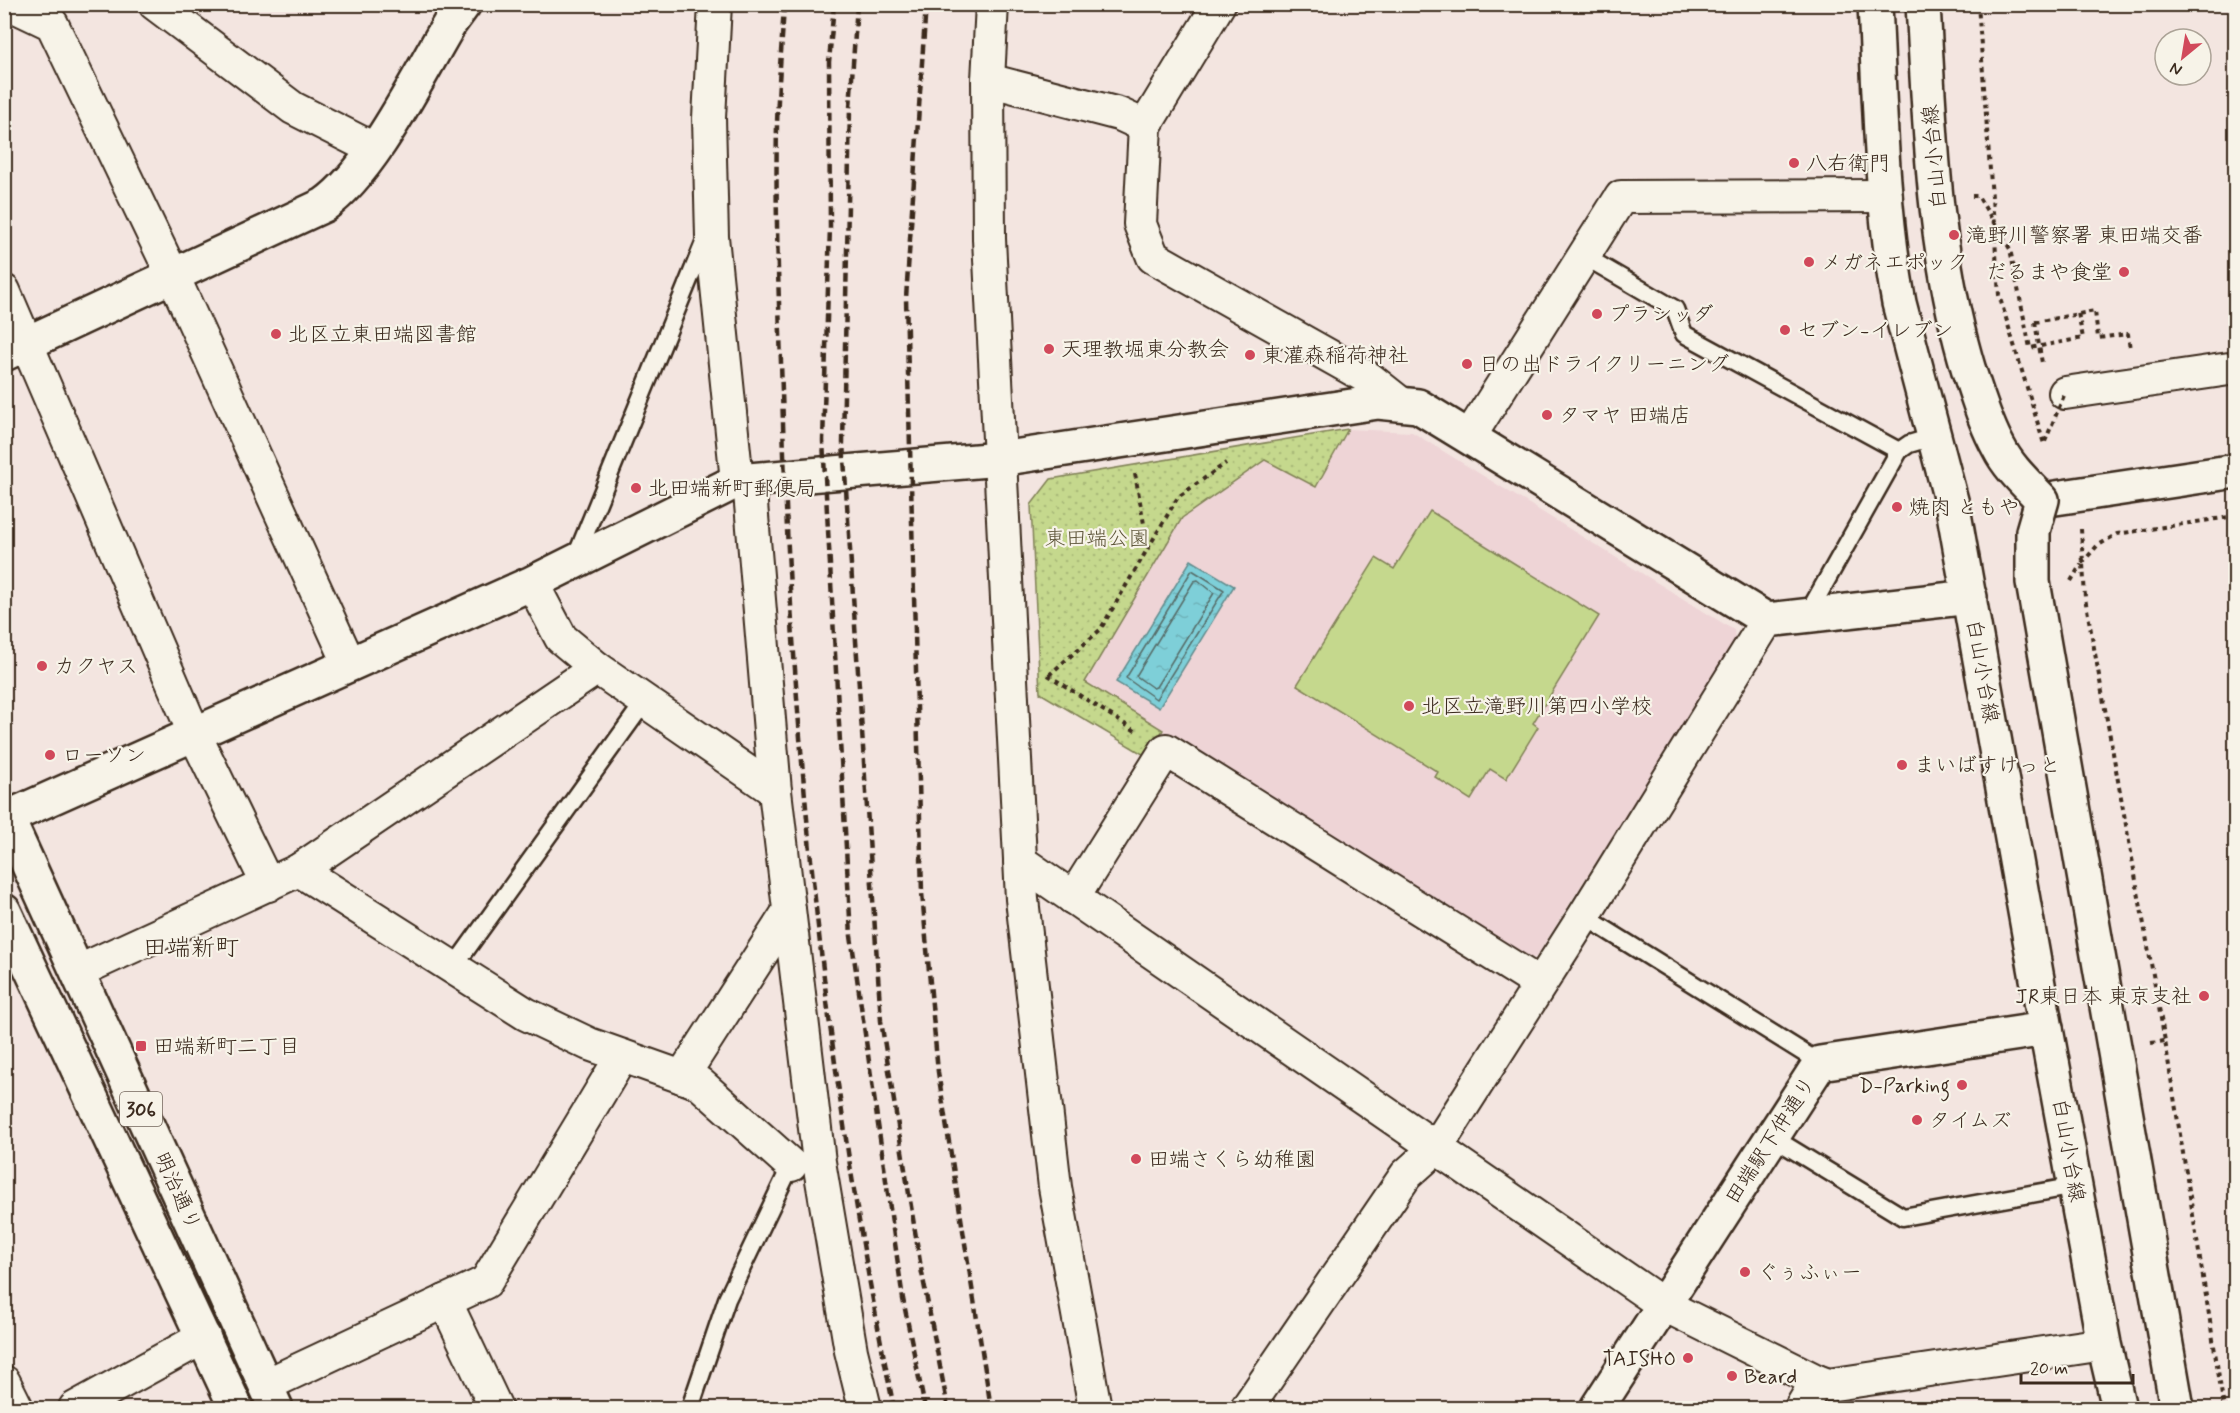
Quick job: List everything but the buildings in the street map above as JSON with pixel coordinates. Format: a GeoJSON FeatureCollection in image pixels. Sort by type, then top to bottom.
{"type":"FeatureCollection","features":[{"type":"Feature","properties":{"kind":"main road"},"geometry":{"type":"LineString","coordinates":[[17,348],[324,205],[354,178],[464,4]]}},
{"type":"Feature","properties":{"kind":"main road","name":"白山小台線"},"geometry":{"type":"LineString","coordinates":[[1875,4],[1886,196],[1899,303],[1936,436],[1970,597],[2046,1029],[2104,1344],[2119,1408]]}},
{"type":"Feature","properties":{"kind":"main road","name":"白山小台線"},"geometry":{"type":"LineString","coordinates":[[1923,4],[1943,264],[1954,323],[1982,413],[2000,449],[2019,477],[2042,500]]}},
{"type":"Feature","properties":{"kind":"main road"},"geometry":{"type":"LineString","coordinates":[[5,816],[532,583],[575,560],[743,481],[1000,459],[1378,402],[1399,402],[1418,406],[1767,620],[1970,597]]}},
{"type":"Feature","properties":{"kind":"main road"},"geometry":{"type":"LineString","coordinates":[[2177,1408],[2032,582],[2033,531],[2042,500],[2235,471]]}},
{"type":"Feature","properties":{"kind":"main road","name":"明治通り"},"geometry":{"type":"LineString","coordinates":[[5,816],[79,971],[271,1397]]}},
{"type":"Feature","properties":{"kind":"main road","name":"明治通り"},"geometry":{"type":"LineString","coordinates":[[4,911],[236,1408]]}},
{"type":"Feature","properties":{"kind":"main road","name":"田端駅下仲通り"},"geometry":{"type":"LineString","coordinates":[[1597,1408],[1820,1063],[2046,1029]]}},
{"type":"Feature","properties":{"kind":"street"},"geometry":{"type":"LineString","coordinates":[[155,4],[293,108],[374,149]]}},
{"type":"Feature","properties":{"kind":"street"},"geometry":{"type":"LineString","coordinates":[[715,4],[710,118],[711,225],[743,481],[789,911],[805,1164],[865,1408]]}},
{"type":"Feature","properties":{"kind":"street"},"geometry":{"type":"LineString","coordinates":[[992,4],[988,80],[989,239],[1020,861],[1055,1187],[1095,1408]]}},
{"type":"Feature","properties":{"kind":"street"},"geometry":{"type":"LineString","coordinates":[[1219,4],[1145,126],[1140,224],[1153,257],[1370,379],[1399,402]]}},
{"type":"Feature","properties":{"kind":"street"},"geometry":{"type":"LineString","coordinates":[[8,5],[52,24],[173,276],[349,663]]}},
{"type":"Feature","properties":{"kind":"street"},"geometry":{"type":"LineString","coordinates":[[988,80],[1119,114],[1145,126]]}},
{"type":"Feature","properties":{"kind":"street"},"geometry":{"type":"LineString","coordinates":[[1470,436],[1621,197],[1886,196]]}},
{"type":"Feature","properties":{"kind":"street"},"geometry":{"type":"LineString","coordinates":[[4,291],[17,348],[194,734],[268,885]]}},
{"type":"Feature","properties":{"kind":"street"},"geometry":{"type":"LineString","coordinates":[[2065,393],[2235,368]]}},
{"type":"Feature","properties":{"kind":"street"},"geometry":{"type":"LineString","coordinates":[[532,583],[561,638],[597,668],[775,791]]}},
{"type":"Feature","properties":{"kind":"street"},"geometry":{"type":"LineString","coordinates":[[1247,1408],[1406,1175],[1436,1148],[1584,916],[1767,620]]}},
{"type":"Feature","properties":{"kind":"street"},"geometry":{"type":"LineString","coordinates":[[79,971],[299,870],[597,668]]}},
{"type":"Feature","properties":{"kind":"street"},"geometry":{"type":"LineString","coordinates":[[1073,898],[1166,750],[1540,984]]}},
{"type":"Feature","properties":{"kind":"street"},"geometry":{"type":"LineString","coordinates":[[1020,861],[1664,1305],[1817,1381],[1828,1385],[2104,1344]]}},
{"type":"Feature","properties":{"kind":"street"},"geometry":{"type":"LineString","coordinates":[[299,870],[526,1014],[589,1044],[699,1083],[805,1164]]}},
{"type":"Feature","properties":{"kind":"street"},"geometry":{"type":"LineString","coordinates":[[682,1077],[789,911]]}},
{"type":"Feature","properties":{"kind":"street"},"geometry":{"type":"LineString","coordinates":[[271,1397],[445,1301],[486,1281],[622,1056]]}},
{"type":"Feature","properties":{"kind":"street"},"geometry":{"type":"LineString","coordinates":[[445,1301],[496,1408]]}},
{"type":"Feature","properties":{"kind":"street"},"geometry":{"type":"LineString","coordinates":[[75,1408],[204,1337]]}},
{"type":"Feature","properties":{"kind":"street"},"geometry":{"type":"LineString","coordinates":[[1801,1408],[1817,1381]]}},
{"type":"Feature","properties":{"kind":"street"},"geometry":{"type":"LineString","coordinates":[[4,1382],[17,1408]]}},
{"type":"Feature","properties":{"kind":"lane"},"geometry":{"type":"LineString","coordinates":[[575,560],[711,225]]}},
{"type":"Feature","properties":{"kind":"lane"},"geometry":{"type":"LineString","coordinates":[[1584,256],[1675,309],[1684,334],[1899,451]]}},
{"type":"Feature","properties":{"kind":"lane"},"geometry":{"type":"LineString","coordinates":[[1807,615],[1899,451],[1909,444],[1936,436]]}},
{"type":"Feature","properties":{"kind":"lane"},"geometry":{"type":"LineString","coordinates":[[453,968],[645,701]]}},
{"type":"Feature","properties":{"kind":"lane"},"geometry":{"type":"LineString","coordinates":[[1584,916],[1820,1063]]}},
{"type":"Feature","properties":{"kind":"lane"},"geometry":{"type":"LineString","coordinates":[[1772,1137],[1903,1216],[2075,1186]]}},
{"type":"Feature","properties":{"kind":"lane"},"geometry":{"type":"LineString","coordinates":[[690,1408],[727,1299],[805,1164]]}},
{"type":"Feature","properties":{"kind":"path"},"geometry":{"type":"LineString","coordinates":[[1978,4],[1999,295],[2044,444],[2065,393]]}},
{"type":"Feature","properties":{"kind":"path"},"geometry":{"type":"LineString","coordinates":[[1966,197],[1978,196],[2010,249],[2030,348],[2083,338],[2078,313]]}},
{"type":"Feature","properties":{"kind":"path"},"geometry":{"type":"LineString","coordinates":[[2042,363],[2035,322],[2095,311],[2098,338],[2128,334],[2134,383]]}},
{"type":"Feature","properties":{"kind":"path"},"geometry":{"type":"LineString","coordinates":[[1049,675],[1100,630],[1178,497],[1233,458]]}},
{"type":"Feature","properties":{"kind":"path"},"geometry":{"type":"LineString","coordinates":[[1135,472],[1148,548]]}},
{"type":"Feature","properties":{"kind":"path"},"geometry":{"type":"LineString","coordinates":[[2076,495],[2084,546],[2082,564],[2085,598],[2165,1041],[2224,1408]]}},
{"type":"Feature","properties":{"kind":"path"},"geometry":{"type":"LineString","coordinates":[[2082,564],[2097,546],[2116,534],[2235,516]]}},
{"type":"Feature","properties":{"kind":"path"},"geometry":{"type":"LineString","coordinates":[[1039,675],[1049,675],[1166,750]]}},
{"type":"Feature","properties":{"kind":"shaded area","name":"北区立滝野川第四小学校"},"geometry":{"type":"Polygon","coordinates":[[[1348,429],[1412,432],[1734,630],[1735,641],[1536,957],[1524,959],[1084,682],[1182,518],[1265,460],[1316,487],[1348,429]]]}},
{"type":"Feature","properties":{"kind":"green space","name":"東田端公園"},"geometry":{"type":"Polygon","coordinates":[[[1348,429],[1316,487],[1265,460],[1182,518],[1085,682],[1163,730],[1146,756],[1040,693],[1031,505],[1051,479],[1348,429]]]}},
{"type":"Feature","properties":{"kind":"green space"},"geometry":{"type":"Polygon","coordinates":[[[1430,511],[1599,616],[1533,723],[1538,727],[1506,779],[1490,769],[1471,800],[1435,777],[1438,772],[1297,685],[1376,558],[1394,569],[1430,511]]]}},
{"type":"Feature","properties":{"kind":"water"},"geometry":{"type":"Polygon","coordinates":[[[1191,560],[1234,586],[1159,708],[1116,682],[1191,560]]]}},
{"type":"Feature","properties":{"kind":"railway"},"geometry":{"type":"LineString","coordinates":[[784,4],[777,125],[777,237],[788,547],[795,671],[817,918],[832,1041],[870,1286],[894,1408]]}},
{"type":"Feature","properties":{"kind":"railway"},"geometry":{"type":"LineString","coordinates":[[834,4],[829,62],[830,227],[823,441],[851,936],[903,1299],[925,1408]]}},
{"type":"Feature","properties":{"kind":"railway"},"geometry":{"type":"LineString","coordinates":[[857,4],[850,108],[843,443],[881,1021],[921,1268],[948,1408]]}},
{"type":"Feature","properties":{"kind":"railway"},"geometry":{"type":"LineString","coordinates":[[926,4],[906,298],[922,893],[938,1072],[991,1408]]}},
{"type":"Feature","properties":{"kind":"place","name":"八右衛門"},"geometry":{"type":"Point","coordinates":[1794,163]}},
{"type":"Feature","properties":{"kind":"place","name":"滝野川警察署 東田端交番"},"geometry":{"type":"Point","coordinates":[1954,235]}},
{"type":"Feature","properties":{"kind":"place","name":"メガネエポック"},"geometry":{"type":"Point","coordinates":[1809,262]}},
{"type":"Feature","properties":{"kind":"place","name":"だるまや食堂"},"geometry":{"type":"Point","coordinates":[2124,272]}},
{"type":"Feature","properties":{"kind":"place","name":"プラシッダ"},"geometry":{"type":"Point","coordinates":[1597,314]}},
{"type":"Feature","properties":{"kind":"place","name":"セブン-イレブン"},"geometry":{"type":"Point","coordinates":[1785,330]}},
{"type":"Feature","properties":{"kind":"place","name":"北区立東田端図書館"},"geometry":{"type":"Point","coordinates":[276,334]}},
{"type":"Feature","properties":{"kind":"place","name":"天理教堀東分教会"},"geometry":{"type":"Point","coordinates":[1049,349]}},
{"type":"Feature","properties":{"kind":"place","name":"東灌森稲荷神社"},"geometry":{"type":"Point","coordinates":[1250,355]}},
{"type":"Feature","properties":{"kind":"place","name":"日の出ドライクリーニング"},"geometry":{"type":"Point","coordinates":[1467,364]}},
{"type":"Feature","properties":{"kind":"place","name":"タマヤ 田端店"},"geometry":{"type":"Point","coordinates":[1547,415]}},
{"type":"Feature","properties":{"kind":"place","name":"北田端新町郵便局"},"geometry":{"type":"Point","coordinates":[636,488]}},
{"type":"Feature","properties":{"kind":"place","name":"焼肉 ともや"},"geometry":{"type":"Point","coordinates":[1897,507]}},
{"type":"Feature","properties":{"kind":"place","name":"カクヤス"},"geometry":{"type":"Point","coordinates":[42,666]}},
{"type":"Feature","properties":{"kind":"place","name":"北区立滝野川第四小学校"},"geometry":{"type":"Point","coordinates":[1409,706]}},
{"type":"Feature","properties":{"kind":"place","name":"ローソン"},"geometry":{"type":"Point","coordinates":[50,755]}},
{"type":"Feature","properties":{"kind":"place","name":"まいばすけっと"},"geometry":{"type":"Point","coordinates":[1902,765]}},
{"type":"Feature","properties":{"kind":"place","name":"JR東日本 東京支社"},"geometry":{"type":"Point","coordinates":[2204,996]}},
{"type":"Feature","properties":{"kind":"place","name":"田端新町二丁目"},"geometry":{"type":"Point","coordinates":[141,1046]}},
{"type":"Feature","properties":{"kind":"place","name":"D-Parking"},"geometry":{"type":"Point","coordinates":[1962,1085]}},
{"type":"Feature","properties":{"kind":"place","name":"タイムズ"},"geometry":{"type":"Point","coordinates":[1917,1120]}},
{"type":"Feature","properties":{"kind":"place","name":"田端さくら幼稚園"},"geometry":{"type":"Point","coordinates":[1136,1159]}},
{"type":"Feature","properties":{"kind":"place","name":"ぐぅふぃー"},"geometry":{"type":"Point","coordinates":[1745,1272]}},
{"type":"Feature","properties":{"kind":"place","name":"TAISHO"},"geometry":{"type":"Point","coordinates":[1688,1358]}},
{"type":"Feature","properties":{"kind":"place","name":"Beard"},"geometry":{"type":"Point","coordinates":[1732,1376]}},
{"type":"Feature","properties":{"kind":"district","name":"田端新町"},"geometry":{"type":"Point","coordinates":[191,947]}}]}
